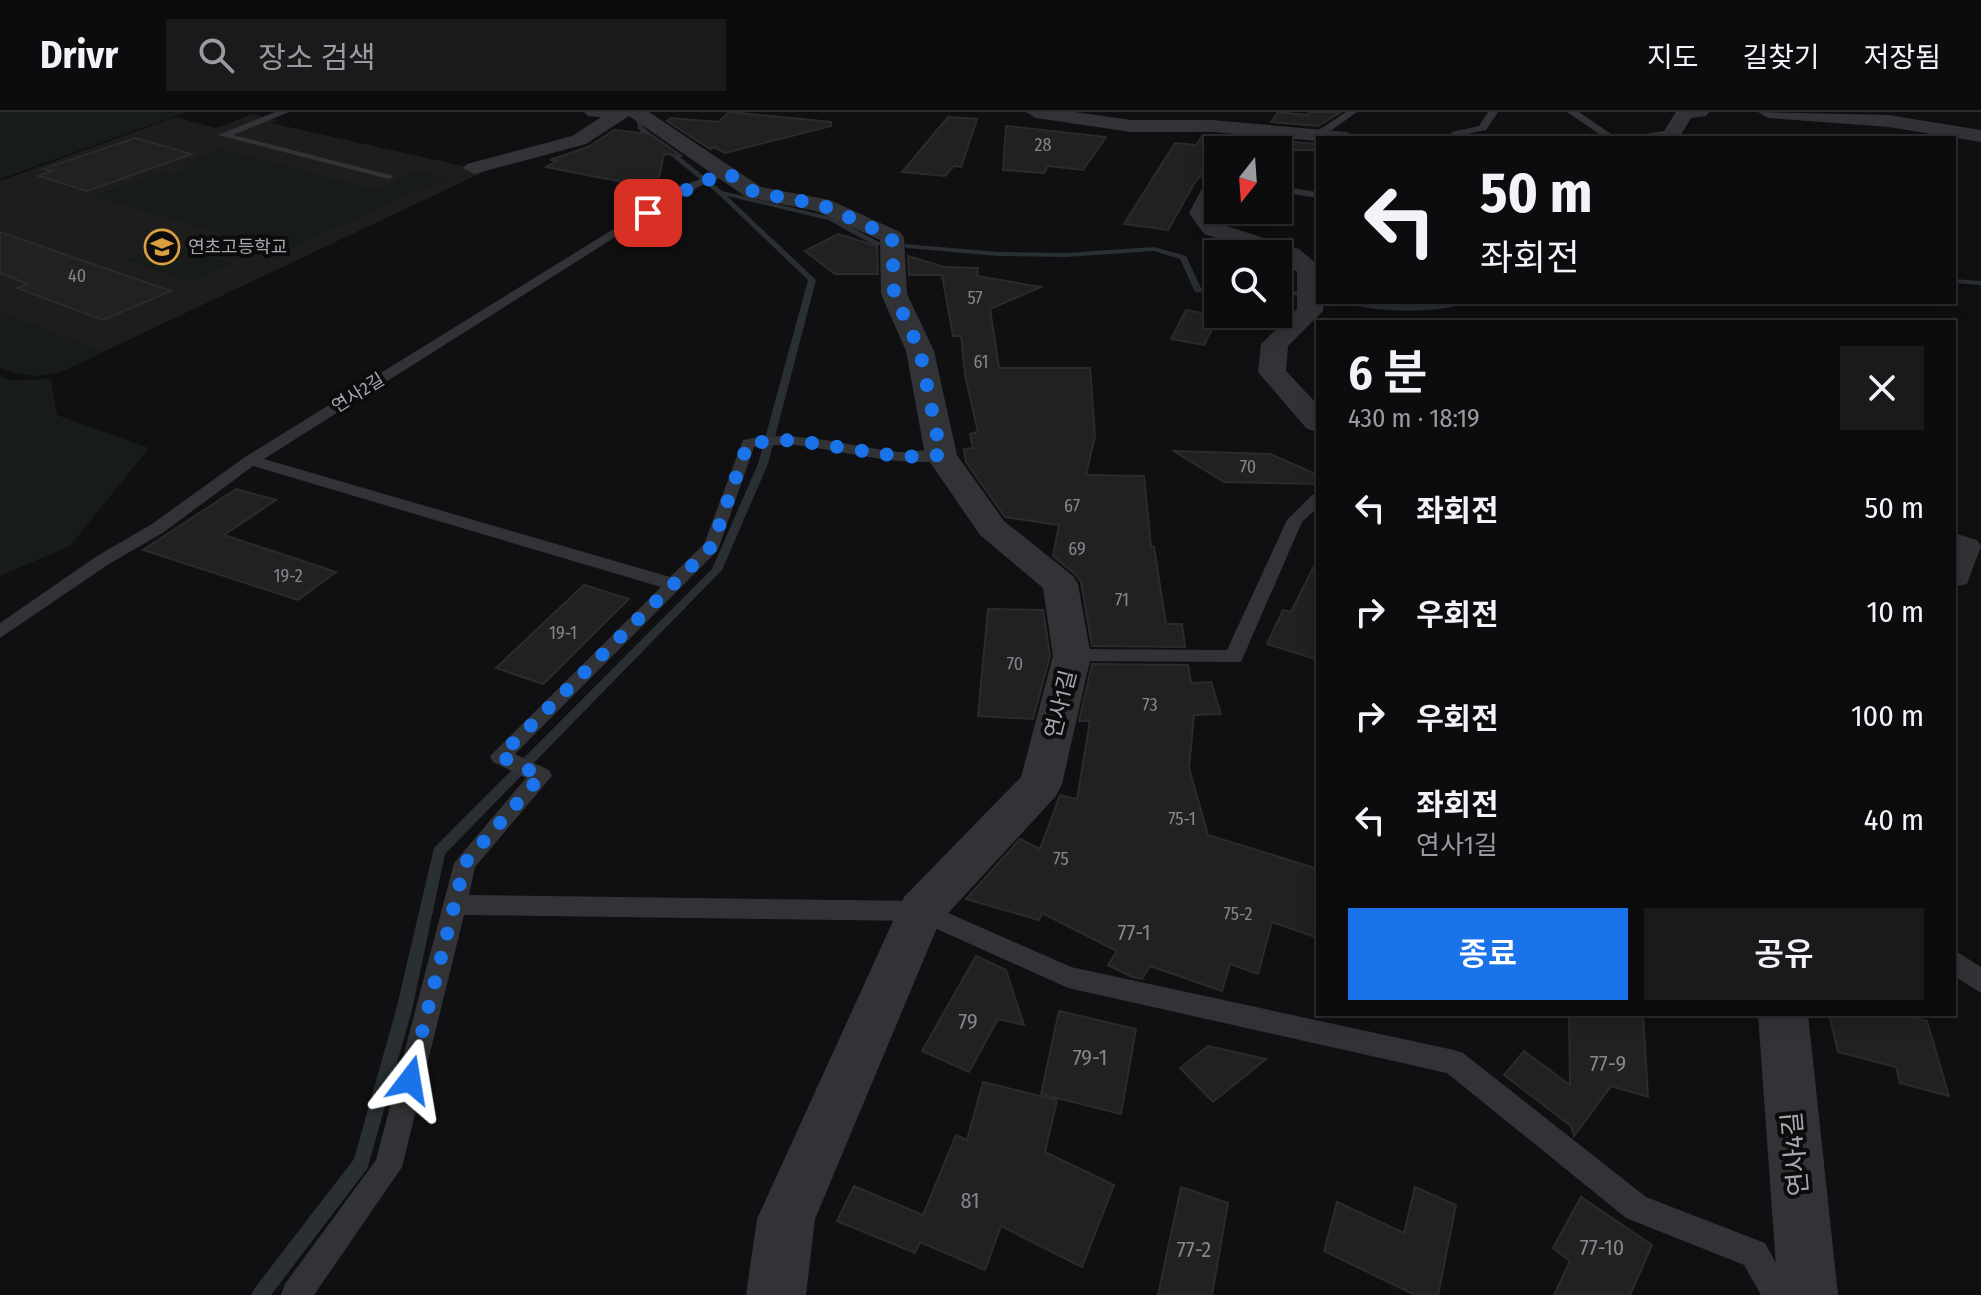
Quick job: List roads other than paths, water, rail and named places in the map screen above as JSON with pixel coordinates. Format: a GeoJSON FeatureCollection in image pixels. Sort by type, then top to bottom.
{"type":"FeatureCollection","features":[{"type":"Feature","properties":{"kind":"street"},"geometry":{"type":"LineString","coordinates":[[595,112],[609,112]]}},
{"type":"Feature","properties":{"kind":"street"},"geometry":{"type":"LineString","coordinates":[[474,168],[579,140],[622,112]]}},
{"type":"Feature","properties":{"kind":"street"},"geometry":{"type":"LineString","coordinates":[[1036,112],[1131,126],[1255,128],[1328,136]]}},
{"type":"Feature","properties":{"kind":"street"},"geometry":{"type":"LineString","coordinates":[[1239,112],[1255,128]]}},
{"type":"Feature","properties":{"kind":"street"},"geometry":{"type":"LineString","coordinates":[[1670,136],[1685,113],[1699,112]]}},
{"type":"Feature","properties":{"kind":"street"},"geometry":{"type":"LineString","coordinates":[[1768,112],[1882,116],[1981,136]]}},
{"type":"Feature","properties":{"kind":"street","name":"연사1길"},"geometry":{"type":"LineString","coordinates":[[640,114],[712,179],[754,192],[822,205],[892,237],[894,294],[920,351],[941,455],[992,528],[1060,584],[1072,656],[1041,784],[921,911],[786,1219],[776,1295]]}},
{"type":"Feature","properties":{"kind":"street"},"geometry":{"type":"LineString","coordinates":[[1249,136],[1255,128]]}},
{"type":"Feature","properties":{"kind":"street"},"geometry":{"type":"LineString","coordinates":[[1208,224],[1212,229],[1290,254],[1309,270],[1310,311],[1275,344],[1272,372],[1316,421]]}},
{"type":"Feature","properties":{"kind":"street"},"geometry":{"type":"LineString","coordinates":[[1956,545],[1965,548],[1956,571]]}},
{"type":"Feature","properties":{"kind":"street","name":"연사4길"},"geometry":{"type":"LineString","coordinates":[[1783,1016],[1808,1295]]}},
{"type":"Feature","properties":{"kind":"lane"},"geometry":{"type":"LineString","coordinates":[[284,112],[223,135],[389,176]]}},
{"type":"Feature","properties":{"kind":"lane"},"geometry":{"type":"LineString","coordinates":[[1318,135],[1352,112]]}},
{"type":"Feature","properties":{"kind":"lane"},"geometry":{"type":"LineString","coordinates":[[1456,136],[1483,128],[1493,112]]}},
{"type":"Feature","properties":{"kind":"lane"},"geometry":{"type":"LineString","coordinates":[[1572,112],[1609,136]]}},
{"type":"Feature","properties":{"kind":"lane","name":"연사2길"},"geometry":{"type":"LineString","coordinates":[[0,632],[103,560],[158,528],[251,460],[712,179]]}},
{"type":"Feature","properties":{"kind":"lane"},"geometry":{"type":"LineString","coordinates":[[1292,191],[1316,195]]}},
{"type":"Feature","properties":{"kind":"lane"},"geometry":{"type":"LineString","coordinates":[[296,1295],[388,1167],[465,863],[541,776],[500,756],[712,546],[748,443],[792,440],[903,457],[941,455]]}},
{"type":"Feature","properties":{"kind":"lane"},"geometry":{"type":"LineString","coordinates":[[251,460],[672,584]]}},
{"type":"Feature","properties":{"kind":"lane"},"geometry":{"type":"LineString","coordinates":[[1072,656],[1234,657],[1295,520],[1316,500]]}},
{"type":"Feature","properties":{"kind":"lane"},"geometry":{"type":"LineString","coordinates":[[454,905],[921,911],[1068,977],[1454,1062],[1636,1208],[1754,1254],[1778,1295]]}},
{"type":"Feature","properties":{"kind":"lane"},"geometry":{"type":"LineString","coordinates":[[1956,963],[1981,982]]}},
{"type":"Feature","properties":{"kind":"waterway"},"geometry":{"type":"LineString","coordinates":[[260,1295],[361,1163],[404,1010],[439,852],[717,570],[763,464],[812,280],[719,192],[640,128],[638,112]]}},
{"type":"Feature","properties":{"kind":"waterway"},"geometry":{"type":"LineString","coordinates":[[724,193],[830,218],[879,244]]}},
{"type":"Feature","properties":{"kind":"waterway"},"geometry":{"type":"LineString","coordinates":[[907,246],[999,254],[1066,255],[1154,249],[1183,258],[1198,290],[1204,291]]}},
{"type":"Feature","properties":{"kind":"waterway"},"geometry":{"type":"LineString","coordinates":[[1956,281],[1981,283]]}},
{"type":"Feature","properties":{"kind":"waterway"},"geometry":{"type":"LineString","coordinates":[[1292,293],[1316,296]]}},
{"type":"Feature","properties":{"kind":"waterway"},"geometry":{"type":"LineString","coordinates":[[1364,304],[1406,308],[1452,304]]}},
{"type":"Feature","properties":{"kind":"place","name":"연초고등학교"},"geometry":{"type":"Point","coordinates":[162,247]}}]}
